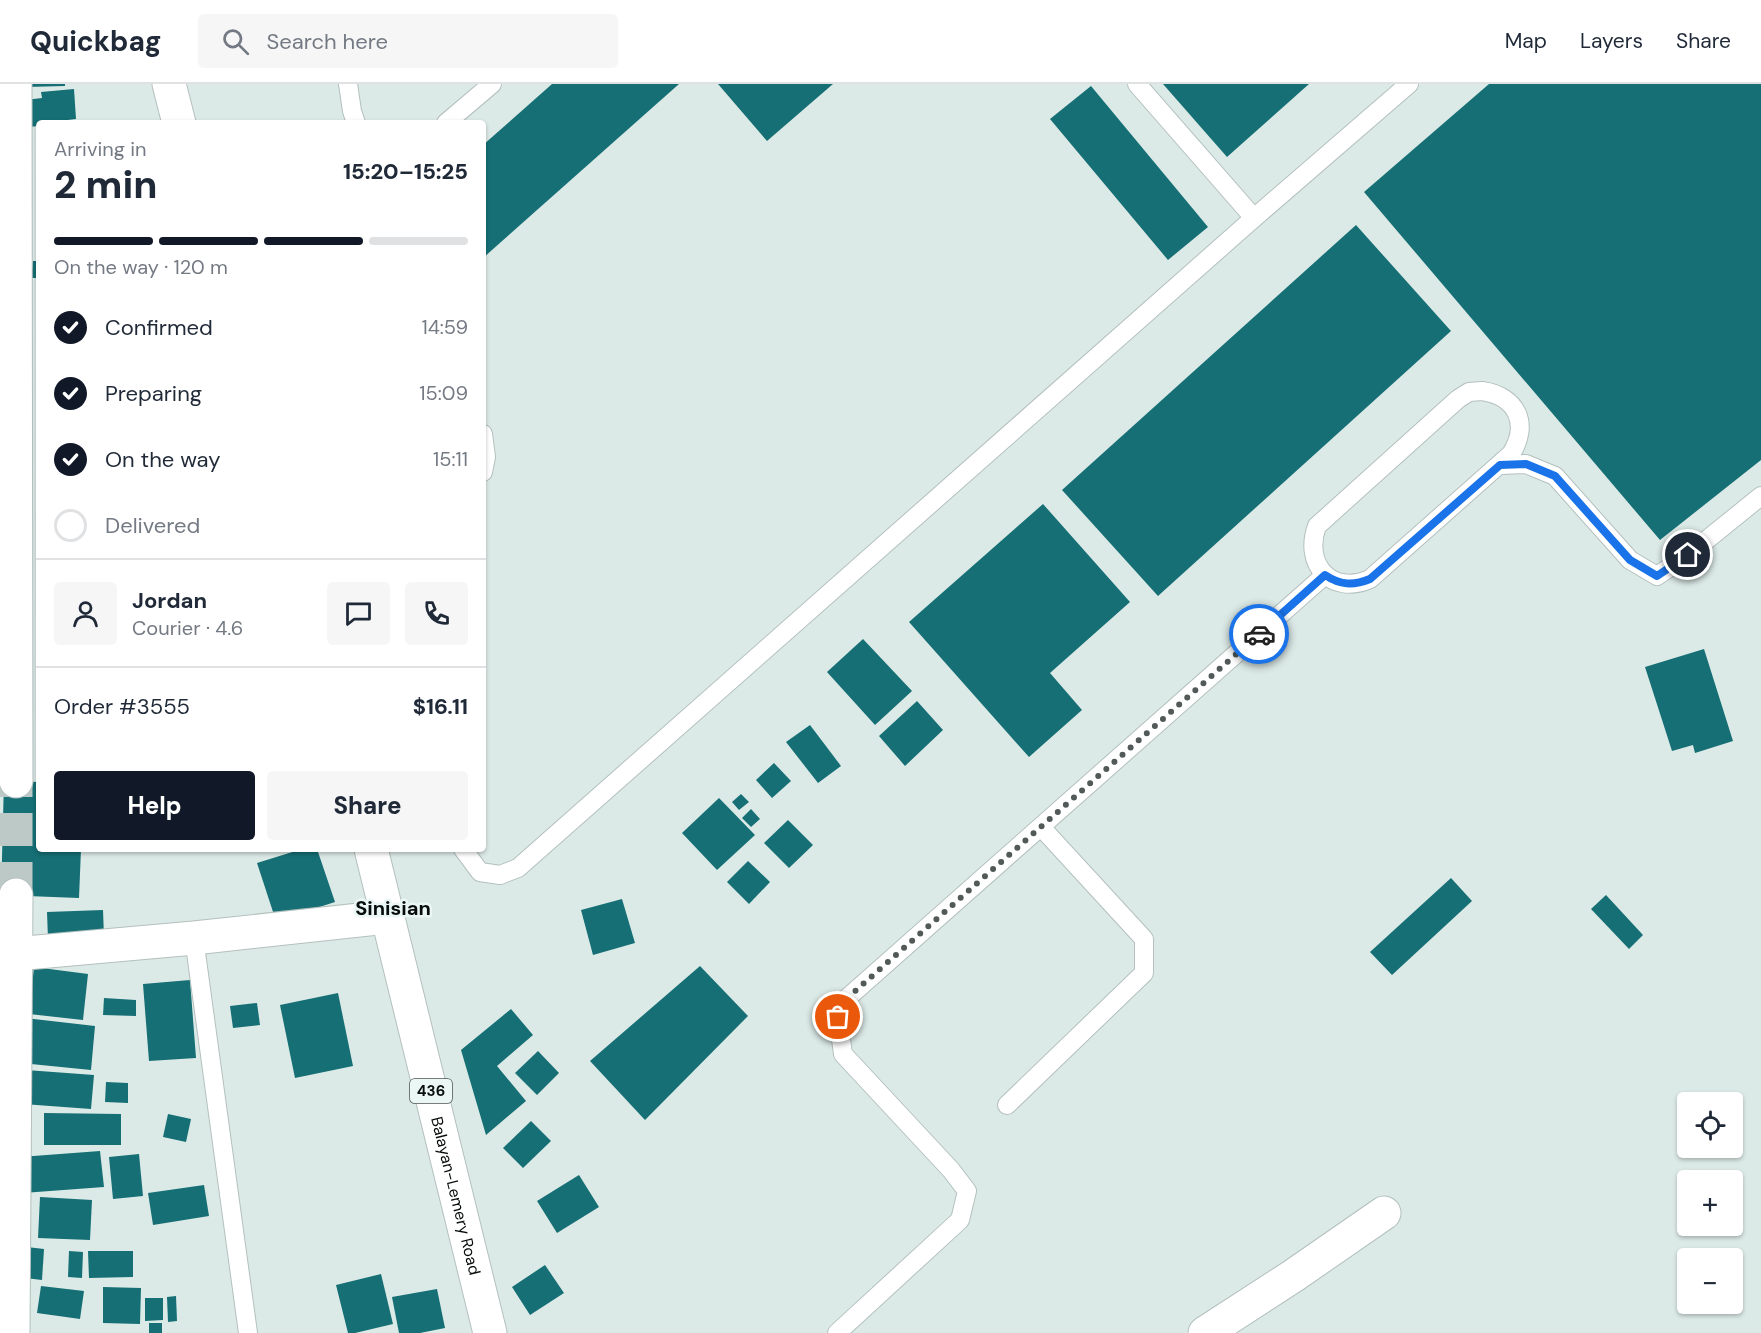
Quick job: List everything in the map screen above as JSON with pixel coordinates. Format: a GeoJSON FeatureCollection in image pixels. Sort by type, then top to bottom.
{"type":"FeatureCollection","features":[{"type":"Feature","properties":{"kind":"street"},"geometry":{"type":"LineString","coordinates":[[15,84],[16,781]]}},
{"type":"Feature","properties":{"kind":"street"},"geometry":{"type":"LineString","coordinates":[[169,84],[178,120]]}},
{"type":"Feature","properties":{"kind":"street","name":"Balayan-Lemery Road"},"geometry":{"type":"LineString","coordinates":[[372,852],[490,1333]]}},
{"type":"Feature","properties":{"kind":"street"},"geometry":{"type":"LineString","coordinates":[[13,1333],[16,896]]}},
{"type":"Feature","properties":{"kind":"street"},"geometry":{"type":"LineString","coordinates":[[15,954],[387,917]]}},
{"type":"Feature","properties":{"kind":"street"},"geometry":{"type":"LineString","coordinates":[[1205,1333],[1384,1213]]}},
{"type":"Feature","properties":{"kind":"lane"},"geometry":{"type":"LineString","coordinates":[[348,84],[355,120]]}},
{"type":"Feature","properties":{"kind":"lane"},"geometry":{"type":"LineString","coordinates":[[450,120],[492,84]]}},
{"type":"Feature","properties":{"kind":"lane"},"geometry":{"type":"LineString","coordinates":[[1137,84],[1254,218]]}},
{"type":"Feature","properties":{"kind":"lane"},"geometry":{"type":"LineString","coordinates":[[465,852],[480,872],[500,875],[518,868],[1409,84]]}},
{"type":"Feature","properties":{"kind":"lane"},"geometry":{"type":"LineString","coordinates":[[1482,390],[1507,399],[1520,420],[1518,444],[1500,465],[1370,579],[1359,584],[1347,585],[1335,582],[1317,565],[1312,552],[1312,539],[1317,526],[1458,399],[1469,393],[1482,390]]}},
{"type":"Feature","properties":{"kind":"lane"},"geometry":{"type":"LineString","coordinates":[[1500,465],[1526,464],[1555,476],[1630,560],[1657,576],[1688,555],[1761,496]]}},
{"type":"Feature","properties":{"kind":"lane"},"geometry":{"type":"LineString","coordinates":[[837,1333],[960,1220],[967,1191],[951,1170],[843,1054],[838,1017],[845,1000],[1325,575]]}},
{"type":"Feature","properties":{"kind":"lane"},"geometry":{"type":"LineString","coordinates":[[1007,1105],[1144,973],[1144,939],[1041,827]]}},
{"type":"Feature","properties":{"kind":"lane"},"geometry":{"type":"LineString","coordinates":[[194,938],[248,1333]]}},
{"type":"Feature","properties":{"kind":"building"},"geometry":{"type":"Polygon","coordinates":[[[25,84],[65,84],[65,86],[26,87],[25,84]]]}},
{"type":"Feature","properties":{"kind":"building"},"geometry":{"type":"Polygon","coordinates":[[[552,84],[679,84],[486,255],[486,142],[552,84]]]}},
{"type":"Feature","properties":{"kind":"building"},"geometry":{"type":"Polygon","coordinates":[[[718,84],[833,84],[767,141],[718,84]]]}},
{"type":"Feature","properties":{"kind":"building"},"geometry":{"type":"Polygon","coordinates":[[[1163,84],[1309,84],[1227,157],[1163,84]]]}},
{"type":"Feature","properties":{"kind":"building"},"geometry":{"type":"Polygon","coordinates":[[[1489,84],[1761,84],[1761,460],[1660,540],[1364,192],[1489,84]]]}},
{"type":"Feature","properties":{"kind":"building"},"geometry":{"type":"Polygon","coordinates":[[[1091,86],[1208,227],[1168,260],[1050,119],[1091,86]]]}},
{"type":"Feature","properties":{"kind":"building"},"geometry":{"type":"Polygon","coordinates":[[[74,89],[76,119],[36,120],[36,126],[28,127],[25,100],[42,98],[41,92],[74,89]]]}},
{"type":"Feature","properties":{"kind":"building"},"geometry":{"type":"Polygon","coordinates":[[[1356,225],[1451,331],[1158,596],[1062,490],[1356,225]]]}},
{"type":"Feature","properties":{"kind":"building"},"geometry":{"type":"Polygon","coordinates":[[[33,261],[36,261],[36,278],[31,278],[33,261]]]}},
{"type":"Feature","properties":{"kind":"building"},"geometry":{"type":"Polygon","coordinates":[[[1043,504],[1130,602],[1050,673],[1082,710],[1029,757],[909,622],[1043,504]]]}},
{"type":"Feature","properties":{"kind":"building"},"geometry":{"type":"Polygon","coordinates":[[[863,639],[912,691],[875,725],[827,672],[863,639]]]}},
{"type":"Feature","properties":{"kind":"building"},"geometry":{"type":"Polygon","coordinates":[[[1704,649],[1733,741],[1695,753],[1693,745],[1672,751],[1645,667],[1704,649]]]}},
{"type":"Feature","properties":{"kind":"building"},"geometry":{"type":"Polygon","coordinates":[[[917,701],[943,730],[905,766],[879,736],[917,701]]]}},
{"type":"Feature","properties":{"kind":"building"},"geometry":{"type":"Polygon","coordinates":[[[810,725],[841,766],[818,783],[786,742],[810,725]]]}},
{"type":"Feature","properties":{"kind":"building"},"geometry":{"type":"Polygon","coordinates":[[[774,763],[791,781],[772,798],[756,780],[774,763]]]}},
{"type":"Feature","properties":{"kind":"building"},"geometry":{"type":"Polygon","coordinates":[[[4,781],[36,782],[36,852],[81,852],[79,898],[1,895],[4,781]]]}},
{"type":"Feature","properties":{"kind":"building"},"geometry":{"type":"Polygon","coordinates":[[[741,794],[749,802],[739,810],[732,802],[741,794]]]}},
{"type":"Feature","properties":{"kind":"building"},"geometry":{"type":"Polygon","coordinates":[[[719,798],[755,835],[717,870],[682,833],[719,798]]]}},
{"type":"Feature","properties":{"kind":"building"},"geometry":{"type":"Polygon","coordinates":[[[751,809],[760,819],[751,827],[742,818],[751,809]]]}},
{"type":"Feature","properties":{"kind":"building"},"geometry":{"type":"Polygon","coordinates":[[[788,820],[813,845],[789,868],[764,843],[788,820]]]}},
{"type":"Feature","properties":{"kind":"building"},"geometry":{"type":"Polygon","coordinates":[[[292,852],[318,852],[335,902],[276,921],[257,863],[292,852]]]}},
{"type":"Feature","properties":{"kind":"building"},"geometry":{"type":"Polygon","coordinates":[[[748,861],[770,882],[749,904],[727,882],[748,861]]]}},
{"type":"Feature","properties":{"kind":"building"},"geometry":{"type":"Polygon","coordinates":[[[1451,878],[1472,901],[1392,975],[1370,952],[1451,878]]]}},
{"type":"Feature","properties":{"kind":"building"},"geometry":{"type":"Polygon","coordinates":[[[1606,895],[1643,935],[1629,949],[1591,909],[1606,895]]]}},
{"type":"Feature","properties":{"kind":"building"},"geometry":{"type":"Polygon","coordinates":[[[622,899],[635,943],[593,955],[581,910],[622,899]]]}},
{"type":"Feature","properties":{"kind":"building"},"geometry":{"type":"Polygon","coordinates":[[[103,910],[104,937],[48,939],[47,912],[103,910]]]}},
{"type":"Feature","properties":{"kind":"building"},"geometry":{"type":"Polygon","coordinates":[[[700,966],[748,1016],[645,1120],[590,1061],[700,966]]]}},
{"type":"Feature","properties":{"kind":"building"},"geometry":{"type":"Polygon","coordinates":[[[34,967],[88,974],[83,1020],[29,1014],[34,967]]]}},
{"type":"Feature","properties":{"kind":"building"},"geometry":{"type":"Polygon","coordinates":[[[190,980],[196,1058],[149,1061],[143,984],[190,980]]]}},
{"type":"Feature","properties":{"kind":"building"},"geometry":{"type":"Polygon","coordinates":[[[338,993],[353,1066],[295,1078],[280,1005],[338,993]]]}},
{"type":"Feature","properties":{"kind":"building"},"geometry":{"type":"Polygon","coordinates":[[[104,998],[136,1000],[136,1016],[103,1015],[104,998]]]}},
{"type":"Feature","properties":{"kind":"building"},"geometry":{"type":"Polygon","coordinates":[[[257,1003],[260,1025],[233,1028],[230,1006],[257,1003]]]}},
{"type":"Feature","properties":{"kind":"building"},"geometry":{"type":"Polygon","coordinates":[[[511,1009],[533,1035],[497,1066],[526,1101],[486,1135],[461,1050],[511,1009]]]}},
{"type":"Feature","properties":{"kind":"building"},"geometry":{"type":"Polygon","coordinates":[[[25,1018],[95,1026],[91,1070],[21,1063],[25,1018]]]}},
{"type":"Feature","properties":{"kind":"building"},"geometry":{"type":"Polygon","coordinates":[[[538,1051],[559,1073],[537,1095],[515,1073],[538,1051]]]}},
{"type":"Feature","properties":{"kind":"building"},"geometry":{"type":"Polygon","coordinates":[[[26,1070],[94,1075],[91,1109],[23,1104],[26,1070]]]}},
{"type":"Feature","properties":{"kind":"building"},"geometry":{"type":"Polygon","coordinates":[[[106,1082],[128,1083],[128,1103],[105,1102],[106,1082]]]}},
{"type":"Feature","properties":{"kind":"building"},"geometry":{"type":"Polygon","coordinates":[[[44,1113],[121,1114],[121,1145],[44,1145],[44,1113]]]}},
{"type":"Feature","properties":{"kind":"building"},"geometry":{"type":"Polygon","coordinates":[[[168,1114],[191,1119],[186,1142],[163,1137],[168,1114]]]}},
{"type":"Feature","properties":{"kind":"building"},"geometry":{"type":"Polygon","coordinates":[[[531,1121],[551,1141],[523,1168],[503,1148],[531,1121]]]}},
{"type":"Feature","properties":{"kind":"building"},"geometry":{"type":"Polygon","coordinates":[[[100,1151],[104,1187],[23,1193],[20,1157],[100,1151]]]}},
{"type":"Feature","properties":{"kind":"building"},"geometry":{"type":"Polygon","coordinates":[[[139,1154],[143,1196],[113,1199],[109,1157],[139,1154]]]}},
{"type":"Feature","properties":{"kind":"building"},"geometry":{"type":"Polygon","coordinates":[[[579,1175],[599,1207],[557,1233],[537,1201],[579,1175]]]}},
{"type":"Feature","properties":{"kind":"building"},"geometry":{"type":"Polygon","coordinates":[[[204,1185],[209,1216],[153,1225],[148,1193],[204,1185]]]}},
{"type":"Feature","properties":{"kind":"building"},"geometry":{"type":"Polygon","coordinates":[[[40,1197],[92,1200],[90,1240],[38,1238],[40,1197]]]}},
{"type":"Feature","properties":{"kind":"building"},"geometry":{"type":"Polygon","coordinates":[[[27,1247],[44,1249],[42,1280],[25,1278],[27,1247]]]}},
{"type":"Feature","properties":{"kind":"building"},"geometry":{"type":"Polygon","coordinates":[[[69,1251],[83,1252],[82,1278],[68,1277],[69,1251]]]}},
{"type":"Feature","properties":{"kind":"building"},"geometry":{"type":"Polygon","coordinates":[[[88,1251],[133,1251],[133,1277],[89,1278],[88,1251]]]}},
{"type":"Feature","properties":{"kind":"building"},"geometry":{"type":"Polygon","coordinates":[[[545,1265],[564,1293],[530,1315],[512,1287],[545,1265]]]}},
{"type":"Feature","properties":{"kind":"building"},"geometry":{"type":"Polygon","coordinates":[[[381,1274],[393,1324],[348,1333],[336,1285],[381,1274]]]}},
{"type":"Feature","properties":{"kind":"building"},"geometry":{"type":"Polygon","coordinates":[[[41,1286],[84,1291],[80,1319],[37,1313],[41,1286]]]}},
{"type":"Feature","properties":{"kind":"building"},"geometry":{"type":"Polygon","coordinates":[[[103,1287],[141,1288],[140,1324],[103,1323],[103,1287]]]}},
{"type":"Feature","properties":{"kind":"building"},"geometry":{"type":"Polygon","coordinates":[[[437,1289],[445,1328],[420,1333],[399,1333],[392,1297],[437,1289]]]}},
{"type":"Feature","properties":{"kind":"building"},"geometry":{"type":"Polygon","coordinates":[[[176,1296],[177,1321],[168,1322],[167,1297],[176,1296]]]}},
{"type":"Feature","properties":{"kind":"building"},"geometry":{"type":"Polygon","coordinates":[[[145,1298],[163,1298],[163,1320],[145,1321],[145,1298]]]}},
{"type":"Feature","properties":{"kind":"building"},"geometry":{"type":"Polygon","coordinates":[[[149,1323],[162,1323],[162,1333],[149,1333],[149,1323]]]}},
{"type":"Feature","properties":{"kind":"tunnel"},"geometry":{"type":"LineString","coordinates":[[16,781],[16,895]]}},
{"type":"Feature","properties":{"kind":"way so far"},"geometry":{"type":"LineString","coordinates":[[838,1017],[845,1000],[1259,634]]}},
{"type":"Feature","properties":{"kind":"district","name":"Sinisian"},"geometry":{"type":"Point","coordinates":[393,908]}},
{"type":"Feature","properties":{"kind":"route"},"geometry":{"type":"LineString","coordinates":[[1259,634],[1325,575],[1335,582],[1347,585],[1359,584],[1370,579],[1500,465],[1526,464],[1555,476],[1630,560],[1657,576],[1688,555]]}}]}
